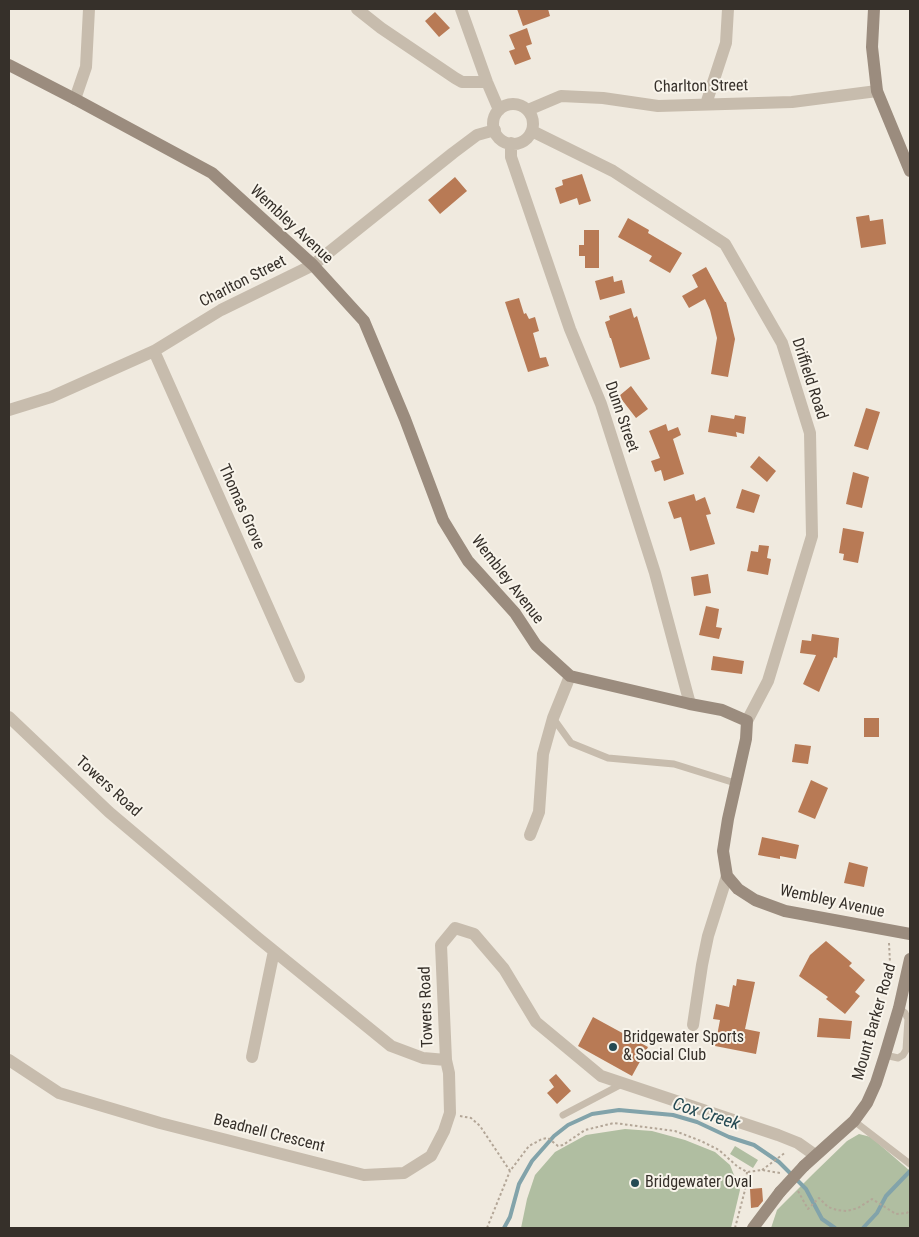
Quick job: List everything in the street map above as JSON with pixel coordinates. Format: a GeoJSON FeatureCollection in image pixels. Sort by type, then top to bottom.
{"type":"FeatureCollection","features":[{"type":"Feature","properties":{"kind":"street"},"geometry":{"type":"LineString","coordinates":[[76,99],[86,67],[89,9]]}},
{"type":"Feature","properties":{"kind":"street"},"geometry":{"type":"LineString","coordinates":[[357,9],[381,28],[462,82],[487,82]]}},
{"type":"Feature","properties":{"kind":"street"},"geometry":{"type":"LineString","coordinates":[[461,9],[499,110]]}},
{"type":"Feature","properties":{"kind":"street"},"geometry":{"type":"LineString","coordinates":[[706,104],[726,43],[728,9]]}},
{"type":"Feature","properties":{"kind":"street"},"geometry":{"type":"LineString","coordinates":[[874,9],[872,47],[877,91],[910,170]]}},
{"type":"Feature","properties":{"kind":"street","name":"Wembley Avenue"},"geometry":{"type":"LineString","coordinates":[[9,65],[212,173],[313,265],[364,321],[405,419],[443,520],[468,561],[515,613],[536,645],[570,676],[722,710],[747,720]]}},
{"type":"Feature","properties":{"kind":"street","name":"Charlton Street"},"geometry":{"type":"LineString","coordinates":[[528,110],[561,96],[604,98],[658,106],[792,102],[877,91]]}},
{"type":"Feature","properties":{"kind":"street"},"geometry":{"type":"LineString","coordinates":[[514,104],[528,110],[532,116],[532,131],[523,141],[511,143],[501,139],[495,130],[494,119],[499,110],[506,105],[514,104]]}},
{"type":"Feature","properties":{"kind":"street","name":"Charlton Street"},"geometry":{"type":"LineString","coordinates":[[9,410],[51,397],[154,351],[221,310],[313,265],[452,153],[477,135],[495,130]]}},
{"type":"Feature","properties":{"kind":"street","name":"Driffield Road"},"geometry":{"type":"LineString","coordinates":[[532,131],[613,171],[725,244],[782,343],[810,433],[812,536],[768,681],[747,720]]}},
{"type":"Feature","properties":{"kind":"street","name":"Dunn Street"},"geometry":{"type":"LineString","coordinates":[[511,143],[511,158],[570,329],[601,404],[655,573],[690,704]]}},
{"type":"Feature","properties":{"kind":"street","name":"Thomas Grove"},"geometry":{"type":"LineString","coordinates":[[154,351],[300,677]]}},
{"type":"Feature","properties":{"kind":"street"},"geometry":{"type":"LineString","coordinates":[[530,835],[539,812],[543,754],[553,718],[570,676]]}},
{"type":"Feature","properties":{"kind":"street","name":"Towers Road"},"geometry":{"type":"LineString","coordinates":[[9,717],[110,812],[274,951],[391,1046],[422,1058],[446,1060],[441,945],[455,928],[474,934],[504,969],[536,1022],[601,1076],[778,1135],[798,1143],[815,1155]]}},
{"type":"Feature","properties":{"kind":"street"},"geometry":{"type":"LineString","coordinates":[[693,1025],[704,956],[727,876],[723,851],[735,782],[746,739],[747,720]]}},
{"type":"Feature","properties":{"kind":"street","name":"Wembley Avenue"},"geometry":{"type":"LineString","coordinates":[[727,876],[738,889],[755,900],[785,911],[910,934]]}},
{"type":"Feature","properties":{"kind":"street"},"geometry":{"type":"LineString","coordinates":[[252,1057],[274,951]]}},
{"type":"Feature","properties":{"kind":"street","name":"Mount Barker Road"},"geometry":{"type":"LineString","coordinates":[[753,1228],[780,1192],[815,1155],[854,1121],[867,1103],[876,1083],[899,1008],[910,959]]}},
{"type":"Feature","properties":{"kind":"street","name":"Beadnell Crescent"},"geometry":{"type":"LineString","coordinates":[[9,1060],[59,1093],[160,1123],[364,1175],[404,1173],[431,1156],[444,1131],[450,1113],[449,1073],[446,1060]]}},
{"type":"Feature","properties":{"kind":"lane"},"geometry":{"type":"LineString","coordinates":[[553,718],[571,743],[608,758],[674,764],[735,782]]}},
{"type":"Feature","properties":{"kind":"lane"},"geometry":{"type":"LineString","coordinates":[[885,1054],[898,1058],[903,1056],[906,1050],[908,1019],[899,1008]]}},
{"type":"Feature","properties":{"kind":"lane"},"geometry":{"type":"LineString","coordinates":[[563,1115],[624,1084]]}},
{"type":"Feature","properties":{"kind":"lane"},"geometry":{"type":"LineString","coordinates":[[854,1121],[910,1164]]}},
{"type":"Feature","properties":{"kind":"path"},"geometry":{"type":"LineString","coordinates":[[888,940],[891,982],[895,986]]}},
{"type":"Feature","properties":{"kind":"path"},"geometry":{"type":"LineString","coordinates":[[450,1113],[471,1118],[480,1126],[510,1171]]}},
{"type":"Feature","properties":{"kind":"path"},"geometry":{"type":"LineString","coordinates":[[487,1228],[510,1171],[529,1146],[548,1138],[558,1146],[586,1130],[614,1123],[675,1131],[719,1150],[738,1167],[747,1172],[762,1170],[782,1173]]}},
{"type":"Feature","properties":{"kind":"path"},"geometry":{"type":"LineString","coordinates":[[762,1170],[786,1152]]}},
{"type":"Feature","properties":{"kind":"path"},"geometry":{"type":"LineString","coordinates":[[735,1228],[745,1190],[747,1172]]}},
{"type":"Feature","properties":{"kind":"path"},"geometry":{"type":"LineString","coordinates":[[796,1186],[808,1208],[819,1198],[828,1207],[836,1210],[858,1208],[872,1199],[896,1214],[907,1213],[910,1209]]}},
{"type":"Feature","properties":{"kind":"green space","name":"Bridgewater Oval"},"geometry":{"type":"Polygon","coordinates":[[[625,1129],[652,1131],[685,1140],[715,1152],[730,1165],[740,1190],[731,1228],[521,1228],[527,1199],[535,1175],[555,1152],[586,1135],[625,1129]]]}},
{"type":"Feature","properties":{"kind":"green space"},"geometry":{"type":"Polygon","coordinates":[[[859,1134],[871,1137],[910,1171],[910,1228],[771,1228],[777,1210],[847,1141],[859,1134]]]}},
{"type":"Feature","properties":{"kind":"green space"},"geometry":{"type":"Polygon","coordinates":[[[735,1146],[758,1160],[753,1168],[730,1154],[735,1146]]]}},
{"type":"Feature","properties":{"kind":"building"},"geometry":{"type":"Polygon","coordinates":[[[517,9],[548,9],[550,16],[523,26],[517,9]]]}},
{"type":"Feature","properties":{"kind":"building"},"geometry":{"type":"Polygon","coordinates":[[[435,12],[450,28],[439,37],[425,21],[435,12]]]}},
{"type":"Feature","properties":{"kind":"building"},"geometry":{"type":"Polygon","coordinates":[[[527,28],[532,44],[526,46],[531,59],[515,65],[509,51],[515,49],[509,35],[527,28]]]}},
{"type":"Feature","properties":{"kind":"building"},"geometry":{"type":"Polygon","coordinates":[[[582,174],[591,201],[579,205],[577,198],[560,204],[555,188],[563,185],[562,180],[582,174]]]}},
{"type":"Feature","properties":{"kind":"building"},"geometry":{"type":"Polygon","coordinates":[[[455,177],[467,191],[440,214],[428,200],[455,177]]]}},
{"type":"Feature","properties":{"kind":"building"},"geometry":{"type":"Polygon","coordinates":[[[869,215],[870,221],[883,219],[886,244],[861,248],[856,217],[869,215]]]}},
{"type":"Feature","properties":{"kind":"building"},"geometry":{"type":"Polygon","coordinates":[[[628,218],[649,230],[648,233],[682,253],[670,273],[649,261],[652,256],[618,237],[628,218]]]}},
{"type":"Feature","properties":{"kind":"building"},"geometry":{"type":"Polygon","coordinates":[[[584,230],[599,230],[599,268],[585,268],[585,256],[579,256],[579,245],[584,245],[584,230]]]}},
{"type":"Feature","properties":{"kind":"building"},"geometry":{"type":"Polygon","coordinates":[[[706,267],[726,302],[735,339],[728,377],[711,374],[717,338],[710,310],[705,299],[689,308],[682,296],[698,287],[692,275],[706,267]]]}},
{"type":"Feature","properties":{"kind":"building"},"geometry":{"type":"Polygon","coordinates":[[[613,276],[614,282],[622,280],[625,293],[600,300],[595,281],[613,276]]]}},
{"type":"Feature","properties":{"kind":"building"},"geometry":{"type":"Polygon","coordinates":[[[519,298],[524,314],[526,313],[529,319],[535,317],[539,331],[533,333],[540,358],[546,357],[549,366],[528,372],[505,302],[519,298]]]}},
{"type":"Feature","properties":{"kind":"building"},"geometry":{"type":"Polygon","coordinates":[[[631,308],[634,318],[637,316],[650,359],[620,368],[605,322],[610,320],[609,316],[631,308]]]}},
{"type":"Feature","properties":{"kind":"building"},"geometry":{"type":"Polygon","coordinates":[[[631,386],[648,409],[636,418],[619,396],[631,386]]]}},
{"type":"Feature","properties":{"kind":"building"},"geometry":{"type":"Polygon","coordinates":[[[866,408],[880,412],[868,450],[854,446],[866,408]]]}},
{"type":"Feature","properties":{"kind":"building"},"geometry":{"type":"Polygon","coordinates":[[[711,415],[734,419],[735,415],[746,417],[744,434],[736,432],[737,437],[708,432],[711,415]]]}},
{"type":"Feature","properties":{"kind":"building"},"geometry":{"type":"Polygon","coordinates":[[[666,424],[668,431],[678,427],[681,435],[673,439],[684,474],[664,481],[661,470],[655,472],[651,461],[660,458],[649,431],[666,424]]]}},
{"type":"Feature","properties":{"kind":"building"},"geometry":{"type":"Polygon","coordinates":[[[759,456],[776,471],[767,482],[750,467],[759,456]]]}},
{"type":"Feature","properties":{"kind":"building"},"geometry":{"type":"Polygon","coordinates":[[[853,472],[869,477],[862,508],[846,504],[853,472]]]}},
{"type":"Feature","properties":{"kind":"building"},"geometry":{"type":"Polygon","coordinates":[[[742,489],[760,495],[754,513],[736,508],[742,489]]]}},
{"type":"Feature","properties":{"kind":"building"},"geometry":{"type":"Polygon","coordinates":[[[694,494],[696,501],[705,497],[711,514],[706,515],[715,544],[690,551],[681,517],[674,519],[668,502],[694,494]]]}},
{"type":"Feature","properties":{"kind":"building"},"geometry":{"type":"Polygon","coordinates":[[[843,528],[864,532],[858,563],[843,560],[844,554],[839,553],[843,528]]]}},
{"type":"Feature","properties":{"kind":"building"},"geometry":{"type":"Polygon","coordinates":[[[759,545],[769,546],[767,558],[771,559],[768,575],[747,571],[751,551],[758,552],[759,545]]]}},
{"type":"Feature","properties":{"kind":"building"},"geometry":{"type":"Polygon","coordinates":[[[708,574],[711,593],[694,596],[691,577],[708,574]]]}},
{"type":"Feature","properties":{"kind":"building"},"geometry":{"type":"Polygon","coordinates":[[[706,606],[719,609],[716,627],[722,628],[719,639],[699,635],[706,606]]]}},
{"type":"Feature","properties":{"kind":"building"},"geometry":{"type":"Polygon","coordinates":[[[812,634],[839,638],[837,658],[834,657],[819,692],[803,684],[816,655],[800,653],[802,640],[811,641],[812,634]]]}},
{"type":"Feature","properties":{"kind":"building"},"geometry":{"type":"Polygon","coordinates":[[[713,656],[744,661],[742,674],[711,670],[713,656]]]}},
{"type":"Feature","properties":{"kind":"building"},"geometry":{"type":"Polygon","coordinates":[[[864,718],[879,718],[879,737],[864,737],[864,718]]]}},
{"type":"Feature","properties":{"kind":"building"},"geometry":{"type":"Polygon","coordinates":[[[795,744],[811,746],[808,764],[792,762],[795,744]]]}},
{"type":"Feature","properties":{"kind":"building"},"geometry":{"type":"Polygon","coordinates":[[[811,780],[828,788],[815,819],[798,812],[811,780]]]}},
{"type":"Feature","properties":{"kind":"building"},"geometry":{"type":"Polygon","coordinates":[[[762,837],[799,845],[796,859],[780,856],[780,859],[758,855],[762,837]]]}},
{"type":"Feature","properties":{"kind":"building"},"geometry":{"type":"Polygon","coordinates":[[[849,862],[868,867],[864,887],[844,883],[849,862]]]}},
{"type":"Feature","properties":{"kind":"building"},"geometry":{"type":"Polygon","coordinates":[[[826,941],[852,963],[849,966],[865,980],[855,992],[860,996],[845,1014],[826,999],[828,997],[799,976],[810,955],[826,941]]]}},
{"type":"Feature","properties":{"kind":"building"},"geometry":{"type":"Polygon","coordinates":[[[737,979],[755,982],[745,1029],[760,1032],[756,1054],[715,1046],[720,1020],[713,1019],[716,1004],[729,1007],[733,985],[736,986],[737,979]]]}},
{"type":"Feature","properties":{"kind":"building","name":"Bridgewater Sports & Social Club"},"geometry":{"type":"Polygon","coordinates":[[[593,1017],[648,1047],[632,1076],[578,1046],[593,1017]]]}},
{"type":"Feature","properties":{"kind":"building"},"geometry":{"type":"Polygon","coordinates":[[[819,1018],[852,1021],[850,1039],[817,1037],[819,1018]]]}},
{"type":"Feature","properties":{"kind":"building"},"geometry":{"type":"Polygon","coordinates":[[[556,1074],[571,1091],[557,1104],[547,1093],[554,1087],[549,1080],[556,1074]]]}},
{"type":"Feature","properties":{"kind":"building"},"geometry":{"type":"Polygon","coordinates":[[[762,1188],[763,1201],[758,1207],[751,1208],[750,1189],[762,1188]]]}},
{"type":"Feature","properties":{"kind":"waterway","name":"Cox Creek"},"geometry":{"type":"LineString","coordinates":[[504,1228],[510,1217],[519,1184],[532,1161],[554,1136],[568,1125],[592,1114],[619,1110],[673,1115],[697,1122],[729,1137],[754,1145],[779,1162],[806,1189],[822,1219],[835,1228]]}},
{"type":"Feature","properties":{"kind":"waterway","name":"Cox Creek"},"geometry":{"type":"LineString","coordinates":[[863,1228],[877,1213],[886,1196],[910,1171]]}},
{"type":"Feature","properties":{"kind":"place","name":"Bridgewater Sports & Social Club"},"geometry":{"type":"Point","coordinates":[613,1047]}},
{"type":"Feature","properties":{"kind":"place","name":"Bridgewater Oval"},"geometry":{"type":"Point","coordinates":[635,1183]}}]}
